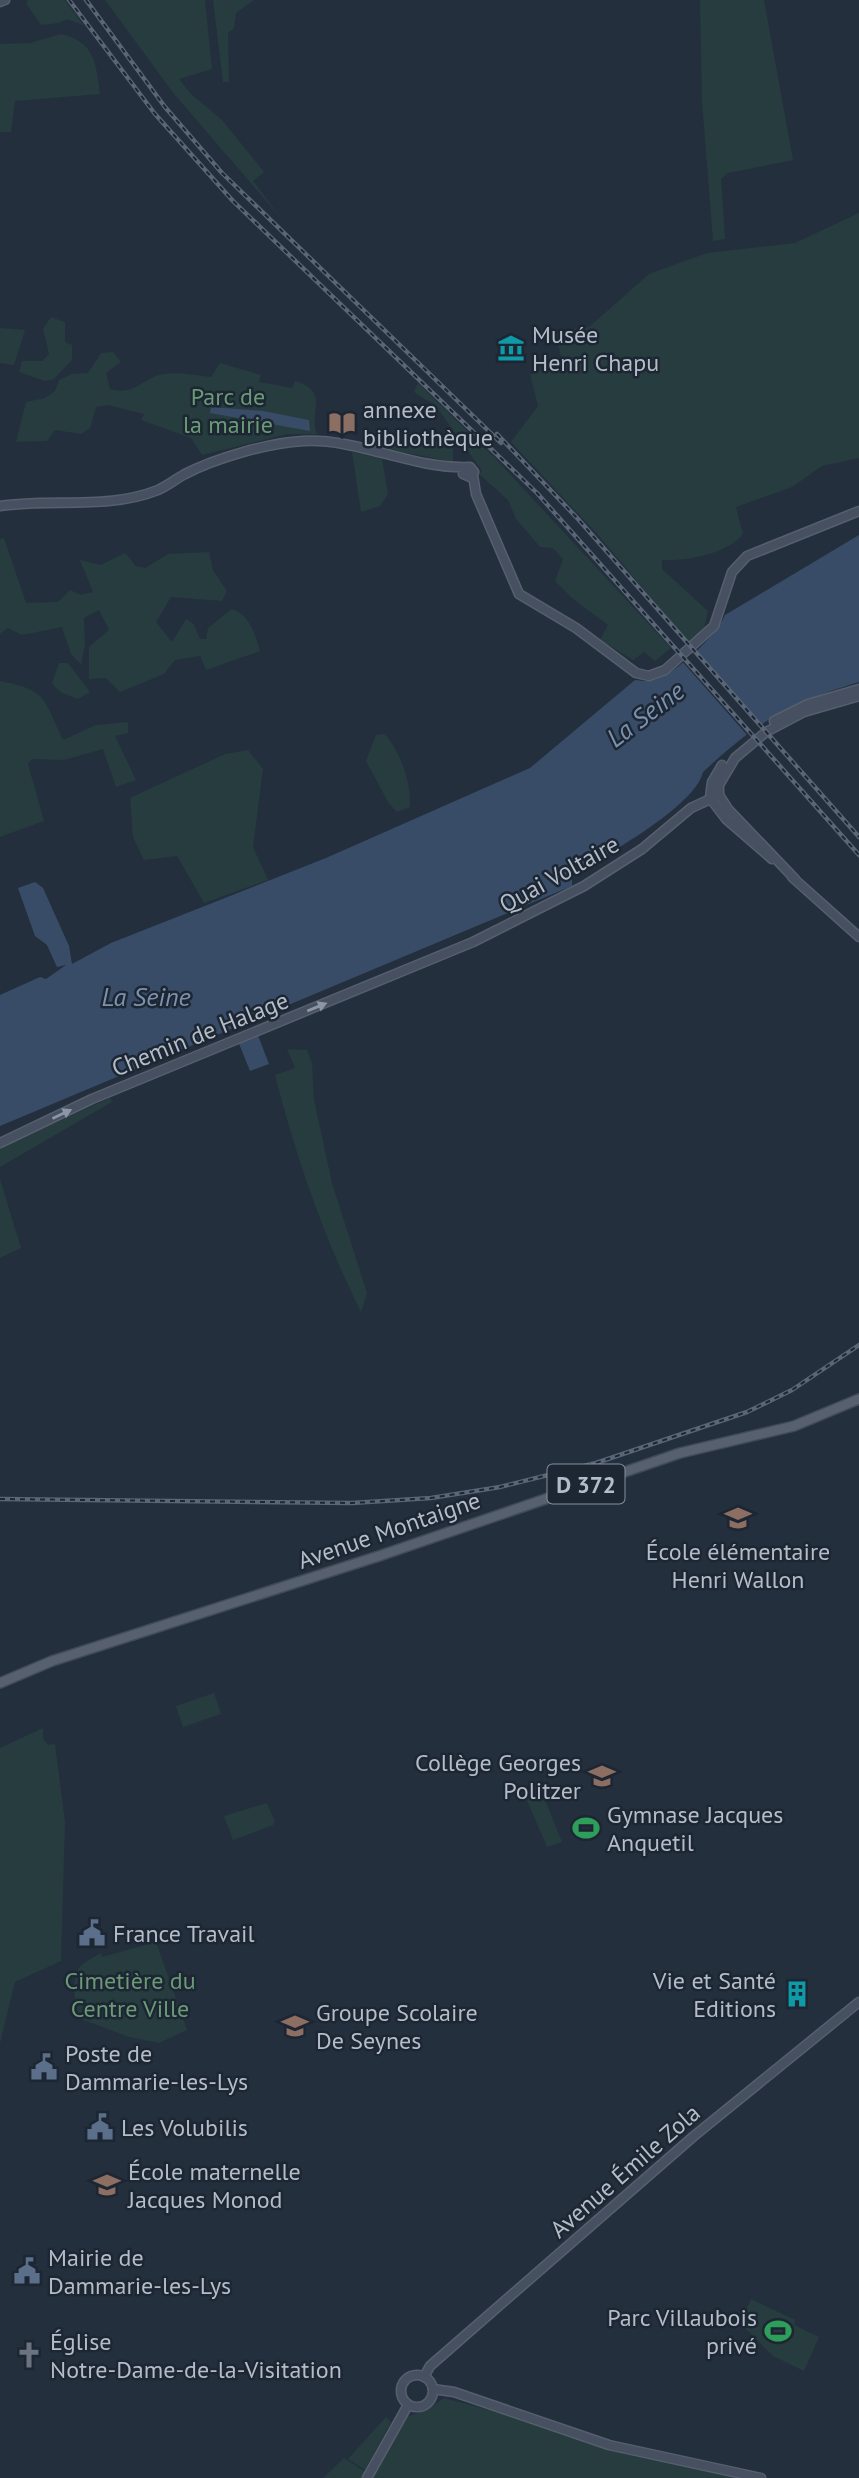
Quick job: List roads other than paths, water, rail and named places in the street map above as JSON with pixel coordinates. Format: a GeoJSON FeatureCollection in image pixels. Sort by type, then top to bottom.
{"type":"FeatureCollection","features":[{"type":"Feature","properties":{"kind":"main road","name":"Avenue Montaigne"},"geometry":{"type":"LineString","coordinates":[[0,1683],[52,1661],[379,1556],[680,1453],[794,1426],[859,1399]]}},
{"type":"Feature","properties":{"kind":"street"},"geometry":{"type":"LineString","coordinates":[[0,506],[110,501],[158,490],[186,473],[230,457],[301,441],[322,441],[468,472],[516,588],[523,598],[576,628],[629,669],[643,676],[656,675],[704,637],[720,616],[732,572],[747,556],[859,511]]}},
{"type":"Feature","properties":{"kind":"street"},"geometry":{"type":"LineString","coordinates":[[859,689],[795,710],[757,733],[723,765],[712,782],[715,796],[726,819],[859,937]]}},
{"type":"Feature","properties":{"kind":"street"},"geometry":{"type":"LineString","coordinates":[[715,796],[724,773],[744,749],[766,732],[804,712],[859,696]]}},
{"type":"Feature","properties":{"kind":"street","name":"Quai Voltaire"},"geometry":{"type":"LineString","coordinates":[[416,966],[473,942],[584,886],[642,849],[691,808],[715,796]]}},
{"type":"Feature","properties":{"kind":"street","name":"Chemin de Halage"},"geometry":{"type":"LineString","coordinates":[[0,1143],[92,1099],[416,966]]}},
{"type":"Feature","properties":{"kind":"street","name":"Avenue Émile Zola"},"geometry":{"type":"LineString","coordinates":[[424,2377],[436,2361],[646,2178],[859,2003]]}},
{"type":"Feature","properties":{"kind":"street"},"geometry":{"type":"LineString","coordinates":[[410,2376],[424,2377],[433,2389],[426,2405],[408,2405],[401,2396],[402,2384],[410,2376]]}},
{"type":"Feature","properties":{"kind":"street"},"geometry":{"type":"LineString","coordinates":[[433,2389],[454,2392],[610,2445],[761,2478]]}},
{"type":"Feature","properties":{"kind":"street"},"geometry":{"type":"LineString","coordinates":[[367,2478],[395,2423],[408,2405]]}},
{"type":"Feature","properties":{"kind":"water"},"geometry":{"type":"Polygon","coordinates":[[[211,407],[263,411],[309,420],[310,431],[210,413],[211,407]]]}},
{"type":"Feature","properties":{"kind":"water","name":"La Seine"},"geometry":{"type":"Polygon","coordinates":[[[859,535],[859,682],[813,698],[758,727],[703,772],[684,800],[666,815],[625,844],[572,875],[572,886],[0,1126],[0,995],[40,977],[46,979],[66,965],[57,967],[47,945],[35,936],[18,888],[35,882],[43,888],[69,946],[72,964],[111,943],[326,858],[530,768],[635,680],[657,679],[685,661],[714,632],[725,615],[859,535]]]}},
{"type":"Feature","properties":{"kind":"water"},"geometry":{"type":"Polygon","coordinates":[[[257,1033],[269,1064],[250,1071],[238,1041],[257,1033]]]}},
{"type":"Feature","properties":{"kind":"railway"},"geometry":{"type":"LineString","coordinates":[[69,0],[155,114],[233,201],[537,493],[859,855]]}},
{"type":"Feature","properties":{"kind":"railway"},"geometry":{"type":"LineString","coordinates":[[86,0],[165,107],[222,173],[501,443]]}},
{"type":"Feature","properties":{"kind":"railway"},"geometry":{"type":"LineString","coordinates":[[497,434],[578,519],[859,837]]}},
{"type":"Feature","properties":{"kind":"railway"},"geometry":{"type":"LineString","coordinates":[[0,1499],[352,1503],[431,1498],[500,1487],[596,1463],[747,1412],[792,1390],[859,1345]]}},
{"type":"Feature","properties":{"kind":"place","name":"Musée Henri Chapu"},"geometry":{"type":"Point","coordinates":[511,348]}},
{"type":"Feature","properties":{"kind":"place","name":"annexe bibliothèque"},"geometry":{"type":"Point","coordinates":[342,423]}},
{"type":"Feature","properties":{"kind":"place","name":"École élémentaire Henri Wallon"},"geometry":{"type":"Point","coordinates":[738,1518]}},
{"type":"Feature","properties":{"kind":"place","name":"Collège Georges Politzer"},"geometry":{"type":"Point","coordinates":[602,1776]}},
{"type":"Feature","properties":{"kind":"place","name":"Gymnase Jacques Anquetil"},"geometry":{"type":"Point","coordinates":[586,1828]}},
{"type":"Feature","properties":{"kind":"place","name":"France Travail"},"geometry":{"type":"Point","coordinates":[92,1933]}},
{"type":"Feature","properties":{"kind":"place","name":"Vie et Santé Editions"},"geometry":{"type":"Point","coordinates":[797,1994]}},
{"type":"Feature","properties":{"kind":"place","name":"Groupe Scolaire De Seynes"},"geometry":{"type":"Point","coordinates":[295,2026]}},
{"type":"Feature","properties":{"kind":"place","name":"Poste de Dammarie-les-Lys"},"geometry":{"type":"Point","coordinates":[44,2067]}},
{"type":"Feature","properties":{"kind":"place","name":"Les Volubilis"},"geometry":{"type":"Point","coordinates":[100,2127]}},
{"type":"Feature","properties":{"kind":"place","name":"École maternelle Jacques Monod"},"geometry":{"type":"Point","coordinates":[107,2185]}},
{"type":"Feature","properties":{"kind":"place","name":"Mairie de Dammarie-les-Lys"},"geometry":{"type":"Point","coordinates":[27,2271]}},
{"type":"Feature","properties":{"kind":"place","name":"Parc Villaubois privé"},"geometry":{"type":"Point","coordinates":[778,2331]}},
{"type":"Feature","properties":{"kind":"place","name":"Église Notre-Dame-de-la-Visitation"},"geometry":{"type":"Point","coordinates":[29,2355]}},
{"type":"Feature","properties":{"kind":"park label","name":"Parc de la mairie"},"geometry":{"type":"Point","coordinates":[228,410]}},
{"type":"Feature","properties":{"kind":"park label","name":"Cimetière du Centre Ville"},"geometry":{"type":"Point","coordinates":[130,1994]}}]}
